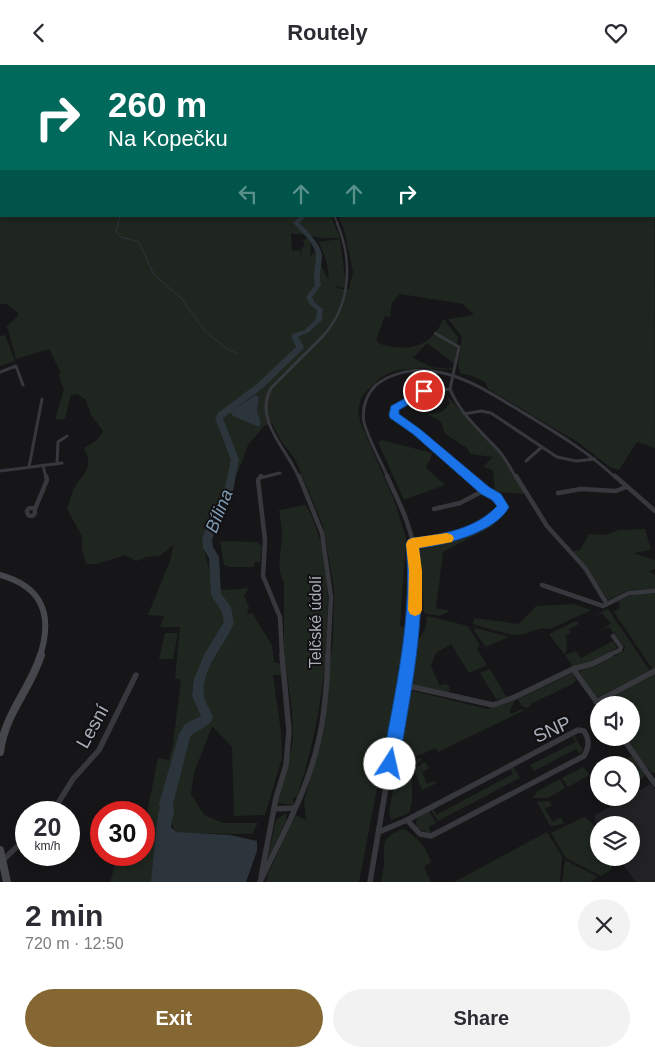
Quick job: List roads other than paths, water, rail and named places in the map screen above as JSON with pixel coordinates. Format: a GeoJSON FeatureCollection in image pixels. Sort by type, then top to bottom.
{"type":"FeatureCollection","features":[{"type":"Feature","properties":{"kind":"street","name":"Telčské údolí"},"geometry":{"type":"LineString","coordinates":[[260,882],[294,809],[318,744],[327,685],[331,597],[322,533],[294,464],[270,427],[265,406],[266,397],[271,387],[327,333],[343,310],[349,270],[341,231],[334,217]]}},
{"type":"Feature","properties":{"kind":"street"},"geometry":{"type":"LineString","coordinates":[[435,333],[459,347],[450,389],[455,402],[501,453],[547,526],[585,568],[607,604]]}},
{"type":"Feature","properties":{"kind":"street"},"geometry":{"type":"LineString","coordinates":[[0,372],[16,366],[23,385]]}},
{"type":"Feature","properties":{"kind":"street"},"geometry":{"type":"LineString","coordinates":[[370,882],[404,685],[416,598],[412,544],[402,508],[364,422],[363,408],[366,397],[377,384],[395,374],[433,371],[454,375],[542,423],[595,459],[655,511]]}},
{"type":"Feature","properties":{"kind":"street"},"geometry":{"type":"LineString","coordinates":[[412,544],[439,541],[456,536],[494,517],[504,507],[500,500],[485,491],[393,413],[394,408],[419,393],[450,389]]}},
{"type":"Feature","properties":{"kind":"street"},"geometry":{"type":"LineString","coordinates":[[28,467],[42,399]]}},
{"type":"Feature","properties":{"kind":"street"},"geometry":{"type":"LineString","coordinates":[[464,414],[481,411],[491,413],[557,457],[568,461],[582,462],[595,459]]}},
{"type":"Feature","properties":{"kind":"street"},"geometry":{"type":"LineString","coordinates":[[0,471],[60,463],[58,442],[67,436]]}},
{"type":"Feature","properties":{"kind":"street"},"geometry":{"type":"LineString","coordinates":[[526,461],[542,447]]}},
{"type":"Feature","properties":{"kind":"street"},"geometry":{"type":"LineString","coordinates":[[35,509],[47,479],[43,465]]}},
{"type":"Feature","properties":{"kind":"street"},"geometry":{"type":"LineString","coordinates":[[260,882],[274,809],[286,765],[289,731],[282,664],[280,617],[263,576],[265,540],[258,480],[261,476],[280,473]]}},
{"type":"Feature","properties":{"kind":"street"},"geometry":{"type":"LineString","coordinates":[[558,493],[581,489],[616,491],[626,487]]}},
{"type":"Feature","properties":{"kind":"street"},"geometry":{"type":"LineString","coordinates":[[434,509],[460,503],[485,491]]}},
{"type":"Feature","properties":{"kind":"street"},"geometry":{"type":"LineString","coordinates":[[0,575],[19,581],[33,590],[42,603],[45,618],[44,641],[38,662],[1,732],[0,752]]}},
{"type":"Feature","properties":{"kind":"street"},"geometry":{"type":"LineString","coordinates":[[542,585],[603,606],[629,593],[655,591]]}},
{"type":"Feature","properties":{"kind":"street"},"geometry":{"type":"LineString","coordinates":[[404,685],[493,705],[515,697],[573,669],[592,664],[620,650],[620,645],[613,636]]}},
{"type":"Feature","properties":{"kind":"street"},"geometry":{"type":"LineString","coordinates":[[573,669],[593,696]]}},
{"type":"Feature","properties":{"kind":"street"},"geometry":{"type":"LineString","coordinates":[[610,696],[655,671]]}},
{"type":"Feature","properties":{"kind":"street","name":"Lesní"},"geometry":{"type":"LineString","coordinates":[[59,801],[73,779],[99,750],[136,675]]}},
{"type":"Feature","properties":{"kind":"street","name":"SNP"},"geometry":{"type":"LineString","coordinates":[[379,832],[407,820],[578,730],[584,731],[588,737],[588,748],[584,755],[431,836],[420,835],[407,820]]}},
{"type":"Feature","properties":{"kind":"street"},"geometry":{"type":"LineString","coordinates":[[628,746],[655,784]]}},
{"type":"Feature","properties":{"kind":"street"},"geometry":{"type":"LineString","coordinates":[[274,809],[294,809]]}},
{"type":"Feature","properties":{"kind":"street"},"geometry":{"type":"LineString","coordinates":[[2,861],[15,849]]}},
{"type":"Feature","properties":{"kind":"street"},"geometry":{"type":"LineString","coordinates":[[0,850],[7,882]]}},
{"type":"Feature","properties":{"kind":"waterway"},"geometry":{"type":"LineString","coordinates":[[120,217],[116,232],[121,237],[139,242],[154,275],[181,298],[205,331],[227,349],[238,354]]}},
{"type":"Feature","properties":{"kind":"waterway","name":"Bílina"},"geometry":{"type":"LineString","coordinates":[[167,815],[166,804],[185,734],[207,718],[198,696],[200,679],[214,648],[229,623],[227,610],[216,595],[214,557],[208,548],[207,540],[213,521],[227,496],[235,460],[219,418],[261,385],[300,347],[294,336],[307,331],[319,320],[320,309],[312,304],[309,297],[318,285],[316,279],[319,254],[307,233],[296,223],[302,217]]}},
{"type":"Feature","properties":{"kind":"waterway","name":"Bílina"},"geometry":{"type":"LineString","coordinates":[[255,395],[261,385]]}},
{"type":"Feature","properties":{"kind":"waterway","name":"Bílina"},"geometry":{"type":"LineString","coordinates":[[226,411],[232,411]]}}]}
